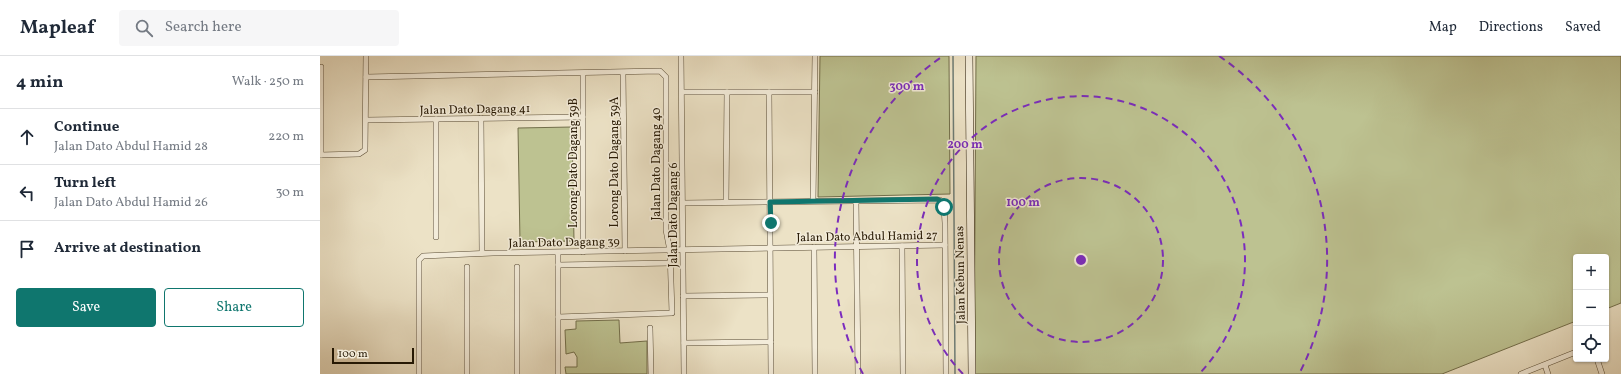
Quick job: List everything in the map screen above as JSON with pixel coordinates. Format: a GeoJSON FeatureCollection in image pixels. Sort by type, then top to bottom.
{"type":"FeatureCollection","features":[{"type":"Feature","properties":{"kind":"street"},"geometry":{"type":"LineString","coordinates":[[321,67],[321,155],[362,153],[365,150],[366,56]]}},
{"type":"Feature","properties":{"kind":"street","name":"Jalan Dato Dagang 6"},"geometry":{"type":"LineString","coordinates":[[682,56],[684,374]]}},
{"type":"Feature","properties":{"kind":"street"},"geometry":{"type":"LineString","coordinates":[[813,201],[815,56]]}},
{"type":"Feature","properties":{"kind":"street","name":"Jalan Kebun Nenas"},"geometry":{"type":"LineString","coordinates":[[969,56],[972,374]]}},
{"type":"Feature","properties":{"kind":"street","name":"Jalan Dato Dagang 40"},"geometry":{"type":"LineString","coordinates":[[558,317],[672,313],[671,263],[666,230],[666,77],[660,71],[623,73]]}},
{"type":"Feature","properties":{"kind":"street"},"geometry":{"type":"LineString","coordinates":[[366,76],[623,73]]}},
{"type":"Feature","properties":{"kind":"street","name":"Lorong Dato Dagang 39A"},"geometry":{"type":"LineString","coordinates":[[623,73],[625,251]]}},
{"type":"Feature","properties":{"kind":"street","name":"Lorong Dato Dagang 39B"},"geometry":{"type":"LineString","coordinates":[[583,74],[584,252]]}},
{"type":"Feature","properties":{"kind":"street"},"geometry":{"type":"LineString","coordinates":[[682,92],[815,92]]}},
{"type":"Feature","properties":{"kind":"street"},"geometry":{"type":"LineString","coordinates":[[726,202],[727,92]]}},
{"type":"Feature","properties":{"kind":"street"},"geometry":{"type":"LineString","coordinates":[[769,92],[771,374]]}},
{"type":"Feature","properties":{"kind":"street","name":"Jalan Dato Dagang 41"},"geometry":{"type":"LineString","coordinates":[[366,120],[583,117]]}},
{"type":"Feature","properties":{"kind":"street"},"geometry":{"type":"LineString","coordinates":[[481,118],[482,253]]}},
{"type":"Feature","properties":{"kind":"street"},"geometry":{"type":"LineString","coordinates":[[436,119],[436,237]]}},
{"type":"Feature","properties":{"kind":"street"},"geometry":{"type":"LineString","coordinates":[[683,203],[937,199],[942,202],[944,207],[945,245],[946,374]]}},
{"type":"Feature","properties":{"kind":"street"},"geometry":{"type":"LineString","coordinates":[[856,201],[858,374]]}},
{"type":"Feature","properties":{"kind":"street","name":"Jalan Dato Abdul Hamid 27"},"geometry":{"type":"LineString","coordinates":[[670,251],[945,245]]}},
{"type":"Feature","properties":{"kind":"street"},"geometry":{"type":"LineString","coordinates":[[902,246],[903,374]]}},
{"type":"Feature","properties":{"kind":"street"},"geometry":{"type":"LineString","coordinates":[[814,248],[815,374]]}},
{"type":"Feature","properties":{"kind":"street","name":"Jalan Dato Dagang 39"},"geometry":{"type":"LineString","coordinates":[[419,374],[419,260],[424,256],[458,253],[670,251]]}},
{"type":"Feature","properties":{"kind":"street"},"geometry":{"type":"LineString","coordinates":[[558,253],[558,374]]}},
{"type":"Feature","properties":{"kind":"street"},"geometry":{"type":"LineString","coordinates":[[558,265],[671,263]]}},
{"type":"Feature","properties":{"kind":"street"},"geometry":{"type":"LineString","coordinates":[[516,266],[517,374]]}},
{"type":"Feature","properties":{"kind":"street"},"geometry":{"type":"LineString","coordinates":[[467,267],[467,374]]}},
{"type":"Feature","properties":{"kind":"street"},"geometry":{"type":"LineString","coordinates":[[683,296],[770,295]]}},
{"type":"Feature","properties":{"kind":"street"},"geometry":{"type":"LineString","coordinates":[[650,328],[651,374]]}},
{"type":"Feature","properties":{"kind":"street"},"geometry":{"type":"LineString","coordinates":[[684,343],[771,342]]}},
{"type":"Feature","properties":{"kind":"street"},"geometry":{"type":"LineString","coordinates":[[1521,374],[1573,353]]}},
{"type":"Feature","properties":{"kind":"street"},"geometry":{"type":"LineString","coordinates":[[1598,362],[1602,374]]}},
{"type":"Feature","properties":{"kind":"street"},"geometry":{"type":"LineString","coordinates":[[1545,365],[1548,374]]}},
{"type":"Feature","properties":{"kind":"green space"},"geometry":{"type":"Polygon","coordinates":[[[820,56],[949,56],[950,194],[818,197],[820,56]]]}},
{"type":"Feature","properties":{"kind":"green space"},"geometry":{"type":"Polygon","coordinates":[[[976,56],[1621,56],[1621,303],[1609,308],[1609,254],[1573,254],[1573,322],[1442,374],[974,374],[976,56]]]}},
{"type":"Feature","properties":{"kind":"green space"},"geometry":{"type":"Polygon","coordinates":[[[572,127],[574,241],[520,242],[518,128],[572,127]]]}},
{"type":"Feature","properties":{"kind":"green space"},"geometry":{"type":"Polygon","coordinates":[[[619,320],[620,343],[647,341],[647,374],[566,374],[565,367],[577,367],[577,357],[574,352],[566,354],[565,330],[576,329],[576,321],[619,320]]]}},
{"type":"Feature","properties":{"kind":"waterway"},"geometry":{"type":"LineString","coordinates":[[953,56],[955,374]]}},
{"type":"Feature","properties":{"kind":"route"},"geometry":{"type":"LineString","coordinates":[[771,223],[770,202],[937,199],[942,202],[944,207]]}}]}
